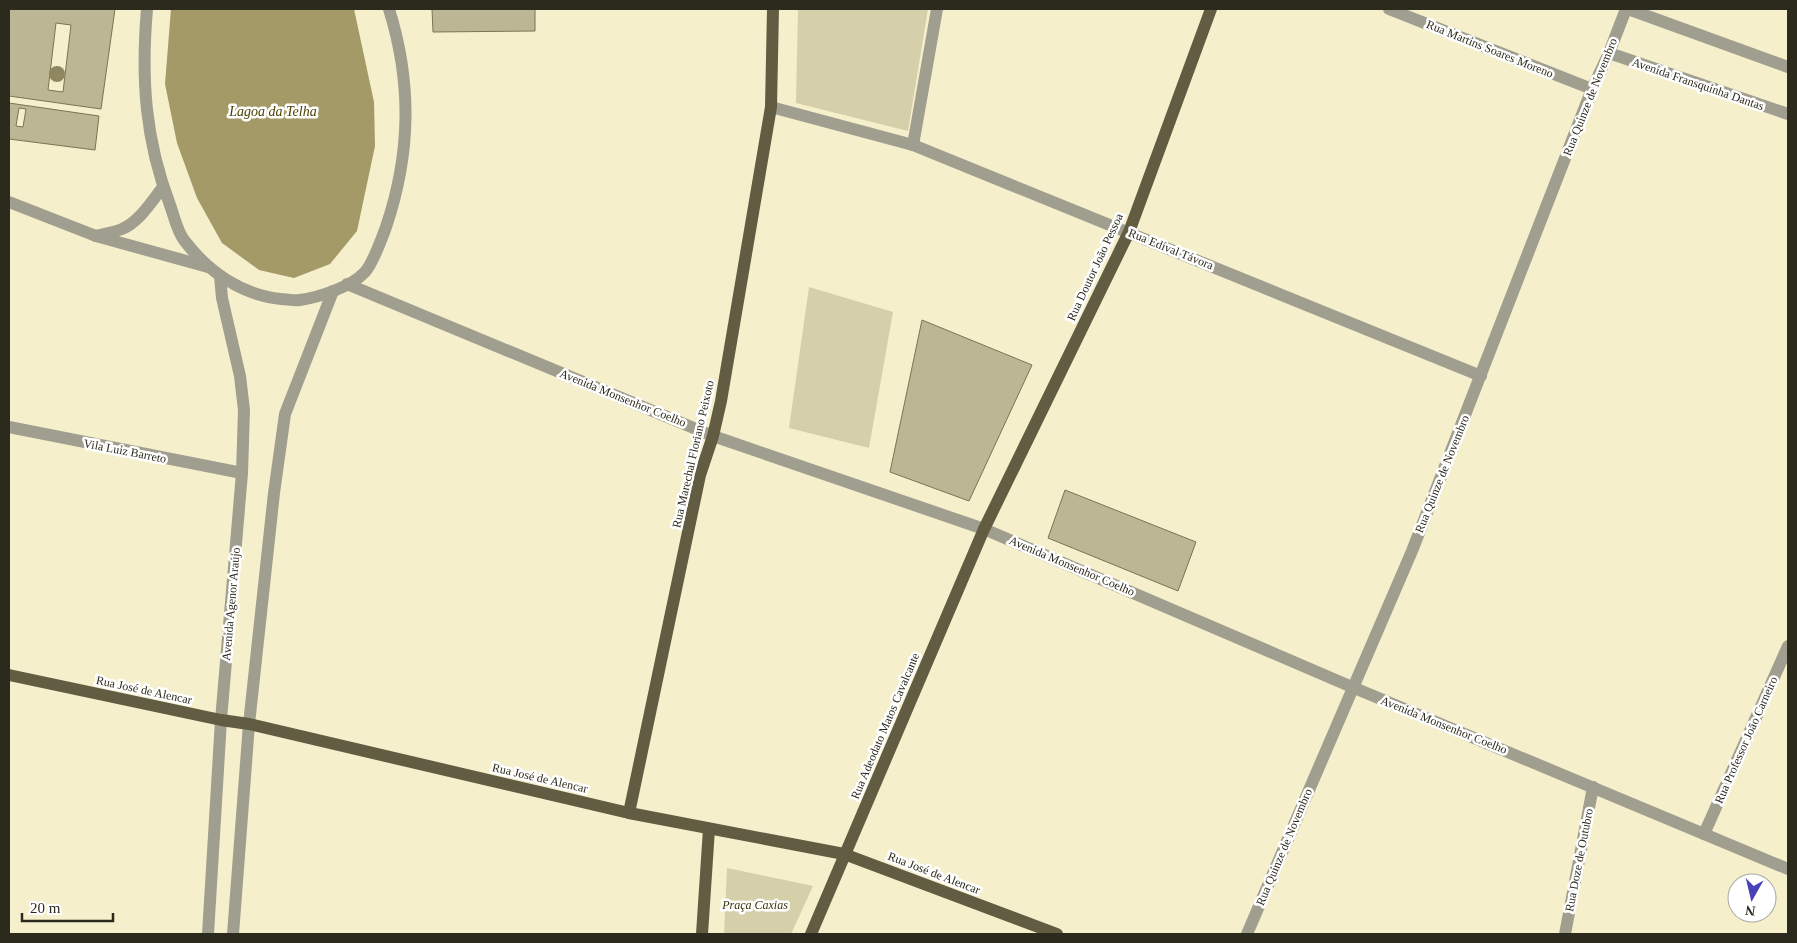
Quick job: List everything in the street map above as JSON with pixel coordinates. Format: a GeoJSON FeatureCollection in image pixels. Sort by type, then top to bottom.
{"type":"FeatureCollection","features":[{"type":"Feature","properties":{"kind":"main road","name":"Rua Marechal Floriano Peixoto"},"geometry":{"type":"LineString","coordinates":[[629,813],[700,475],[713,436],[721,401],[771,108],[773,9]]}},
{"type":"Feature","properties":{"kind":"main road","name":"Rua Doutor João Pessoa"},"geometry":{"type":"LineString","coordinates":[[984,529],[1129,232],[1211,9]]}},
{"type":"Feature","properties":{"kind":"main road","name":"Rua Adeodato Matos Cavalcante"},"geometry":{"type":"LineString","coordinates":[[811,934],[984,529]]}},
{"type":"Feature","properties":{"kind":"main road","name":"Rua José de Alencar"},"geometry":{"type":"LineString","coordinates":[[9,675],[222,720],[250,724],[629,813],[844,854],[1056,934]]}},
{"type":"Feature","properties":{"kind":"main road"},"geometry":{"type":"LineString","coordinates":[[702,934],[709,829]]}},
{"type":"Feature","properties":{"kind":"street"},"geometry":{"type":"LineString","coordinates":[[148,9],[144,78],[149,133],[163,187],[183,239],[215,272],[244,290],[273,298],[299,300],[333,291],[366,271],[382,240],[393,206],[405,145],[406,87],[396,34],[389,9]]}},
{"type":"Feature","properties":{"kind":"street"},"geometry":{"type":"LineString","coordinates":[[913,145],[937,9]]}},
{"type":"Feature","properties":{"kind":"street","name":"Rua Martins Soares Moreno"},"geometry":{"type":"LineString","coordinates":[[1389,9],[1592,89]]}},
{"type":"Feature","properties":{"kind":"street"},"geometry":{"type":"LineString","coordinates":[[1627,9],[1788,67]]}},
{"type":"Feature","properties":{"kind":"street","name":"Rua Quinze de Novembro"},"geometry":{"type":"LineString","coordinates":[[1247,934],[1412,551],[1592,89],[1627,9]]}},
{"type":"Feature","properties":{"kind":"street","name":"Avenida Fransquinha Dantas"},"geometry":{"type":"LineString","coordinates":[[1609,53],[1788,114]]}},
{"type":"Feature","properties":{"kind":"street","name":"Rua Edival Távora"},"geometry":{"type":"LineString","coordinates":[[771,108],[913,145],[1481,376]]}},
{"type":"Feature","properties":{"kind":"street"},"geometry":{"type":"LineString","coordinates":[[96,236],[124,228],[130,224],[142,213],[163,187]]}},
{"type":"Feature","properties":{"kind":"street"},"geometry":{"type":"LineString","coordinates":[[9,202],[96,236],[215,272]]}},
{"type":"Feature","properties":{"kind":"street","name":"Avenida Agenor Araújo"},"geometry":{"type":"LineString","coordinates":[[208,934],[222,720],[242,473],[244,410],[240,376],[215,272]]}},
{"type":"Feature","properties":{"kind":"street","name":"Avenida Monsenhor Coelho"},"geometry":{"type":"LineString","coordinates":[[347,284],[713,436],[984,529],[1352,687],[1788,869]]}},
{"type":"Feature","properties":{"kind":"street"},"geometry":{"type":"LineString","coordinates":[[233,934],[250,724],[273,502],[285,414],[333,291]]}},
{"type":"Feature","properties":{"kind":"street","name":"Vila Luiz Barreto"},"geometry":{"type":"LineString","coordinates":[[9,427],[242,473]]}},
{"type":"Feature","properties":{"kind":"street","name":"Rua Professor Joāo Carneiro"},"geometry":{"type":"LineString","coordinates":[[1704,834],[1788,646]]}},
{"type":"Feature","properties":{"kind":"street","name":"Rua Doze de Outubro"},"geometry":{"type":"LineString","coordinates":[[1565,934],[1593,786]]}},
{"type":"Feature","properties":{"kind":"green space"},"geometry":{"type":"Polygon","coordinates":[[[798,9],[928,9],[908,131],[796,103],[798,9]]]}},
{"type":"Feature","properties":{"kind":"green space"},"geometry":{"type":"Polygon","coordinates":[[[809,287],[893,312],[869,448],[789,428],[809,287]]]}},
{"type":"Feature","properties":{"kind":"green space","name":"Praça Caxias"},"geometry":{"type":"Polygon","coordinates":[[[727,868],[813,886],[791,934],[724,934],[727,868]]]}},
{"type":"Feature","properties":{"kind":"water","name":"Lagoa da Telha"},"geometry":{"type":"Polygon","coordinates":[[[171,9],[354,9],[374,102],[375,146],[357,231],[330,264],[294,278],[259,270],[222,243],[197,198],[177,143],[165,84],[171,9]]]}},
{"type":"Feature","properties":{"kind":"building"},"geometry":{"type":"Polygon","coordinates":[[[9,9],[115,9],[101,109],[9,96],[9,9]],[[56,23],[48,90],[63,92],[71,25],[56,23]]]}},
{"type":"Feature","properties":{"kind":"building"},"geometry":{"type":"Polygon","coordinates":[[[432,9],[535,9],[535,31],[433,32],[432,9]]]}},
{"type":"Feature","properties":{"kind":"building"},"geometry":{"type":"Polygon","coordinates":[[[9,103],[99,116],[95,150],[9,139],[9,103]],[[19,108],[16,126],[23,127],[26,109],[19,108]]]}},
{"type":"Feature","properties":{"kind":"building"},"geometry":{"type":"Polygon","coordinates":[[[922,320],[1032,365],[969,501],[890,472],[922,320]]]}},
{"type":"Feature","properties":{"kind":"building"},"geometry":{"type":"Polygon","coordinates":[[[1065,490],[1196,542],[1178,591],[1048,538],[1065,490]]]}}]}
